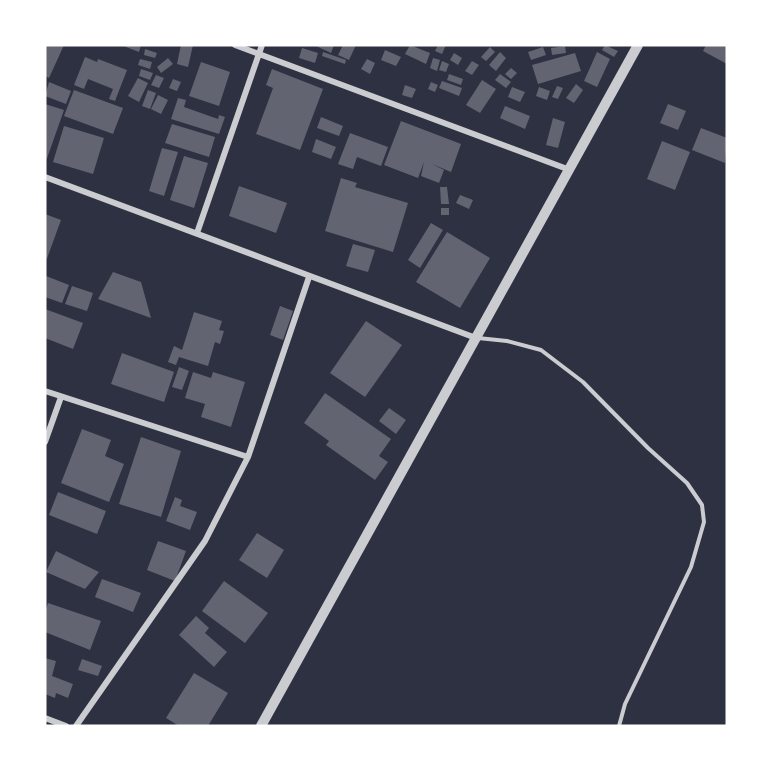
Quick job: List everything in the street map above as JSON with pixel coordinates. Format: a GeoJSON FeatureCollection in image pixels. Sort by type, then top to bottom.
{"type":"FeatureCollection","features":[{"type":"Feature","properties":{"kind":"street"},"geometry":{"type":"LineString","coordinates":[[235,45],[570,170]]}},
{"type":"Feature","properties":{"kind":"street"},"geometry":{"type":"LineString","coordinates":[[197,233],[262,45]]}},
{"type":"Feature","properties":{"kind":"street"},"geometry":{"type":"LineString","coordinates":[[261,726],[638,45]]}},
{"type":"Feature","properties":{"kind":"street"},"geometry":{"type":"LineString","coordinates":[[45,177],[476,338]]}},
{"type":"Feature","properties":{"kind":"street"},"geometry":{"type":"LineString","coordinates":[[76,726],[199,550],[248,457],[309,277]]}},
{"type":"Feature","properties":{"kind":"street"},"geometry":{"type":"LineString","coordinates":[[45,391],[248,457]]}},
{"type":"Feature","properties":{"kind":"street"},"geometry":{"type":"LineString","coordinates":[[45,442],[61,397]]}},
{"type":"Feature","properties":{"kind":"street"},"geometry":{"type":"LineString","coordinates":[[45,718],[66,726]]}},
{"type":"Feature","properties":{"kind":"lane"},"geometry":{"type":"LineString","coordinates":[[476,338],[507,341],[541,350],[583,382],[648,448],[687,483],[702,505],[704,522],[691,567],[629,694],[619,726]]}},
{"type":"Feature","properties":{"kind":"building"},"geometry":{"type":"Polygon","coordinates":[[[45,45],[64,45],[49,78],[45,76],[45,45]]]}},
{"type":"Feature","properties":{"kind":"building"},"geometry":{"type":"Polygon","coordinates":[[[121,45],[141,45],[139,52],[121,45]]]}},
{"type":"Feature","properties":{"kind":"building"},"geometry":{"type":"Polygon","coordinates":[[[181,45],[193,45],[188,67],[177,64],[181,45]]]}},
{"type":"Feature","properties":{"kind":"building"},"geometry":{"type":"Polygon","coordinates":[[[314,45],[334,45],[331,53],[314,45]]]}},
{"type":"Feature","properties":{"kind":"building"},"geometry":{"type":"Polygon","coordinates":[[[343,45],[356,45],[349,60],[338,55],[343,45]]]}},
{"type":"Feature","properties":{"kind":"building"},"geometry":{"type":"Polygon","coordinates":[[[410,45],[430,53],[426,64],[405,54],[410,45]]]}},
{"type":"Feature","properties":{"kind":"building"},"geometry":{"type":"Polygon","coordinates":[[[438,45],[446,45],[442,54],[435,51],[438,45]]]}},
{"type":"Feature","properties":{"kind":"building"},"geometry":{"type":"Polygon","coordinates":[[[605,45],[618,51],[614,57],[602,50],[605,45]]]}},
{"type":"Feature","properties":{"kind":"building"},"geometry":{"type":"Polygon","coordinates":[[[706,45],[727,45],[727,64],[703,51],[706,45]]]}},
{"type":"Feature","properties":{"kind":"building"},"geometry":{"type":"Polygon","coordinates":[[[565,46],[566,53],[552,55],[551,48],[565,46]]]}},
{"type":"Feature","properties":{"kind":"building"},"geometry":{"type":"Polygon","coordinates":[[[490,47],[495,52],[486,61],[481,57],[490,47]]]}},
{"type":"Feature","properties":{"kind":"building"},"geometry":{"type":"Polygon","coordinates":[[[543,47],[546,55],[531,60],[528,52],[543,47]]]}},
{"type":"Feature","properties":{"kind":"building"},"geometry":{"type":"Polygon","coordinates":[[[302,48],[318,53],[315,63],[299,58],[302,48]]]}},
{"type":"Feature","properties":{"kind":"building"},"geometry":{"type":"Polygon","coordinates":[[[145,49],[157,53],[155,58],[144,55],[145,49]]]}},
{"type":"Feature","properties":{"kind":"building"},"geometry":{"type":"Polygon","coordinates":[[[385,50],[401,57],[396,66],[381,60],[385,50]]]}},
{"type":"Feature","properties":{"kind":"building"},"geometry":{"type":"Polygon","coordinates":[[[323,52],[346,60],[345,64],[322,56],[323,52]]]}},
{"type":"Feature","properties":{"kind":"building"},"geometry":{"type":"Polygon","coordinates":[[[500,52],[506,58],[496,71],[489,65],[500,52]]]}},
{"type":"Feature","properties":{"kind":"building"},"geometry":{"type":"Polygon","coordinates":[[[597,52],[610,59],[597,87],[584,81],[597,52]]]}},
{"type":"Feature","properties":{"kind":"building"},"geometry":{"type":"Polygon","coordinates":[[[454,53],[462,58],[458,65],[450,60],[454,53]]]}},
{"type":"Feature","properties":{"kind":"building"},"geometry":{"type":"Polygon","coordinates":[[[575,53],[581,71],[538,84],[532,65],[575,53]]]}},
{"type":"Feature","properties":{"kind":"building"},"geometry":{"type":"Polygon","coordinates":[[[85,57],[97,62],[98,59],[127,70],[115,101],[109,99],[113,89],[88,79],[84,89],[74,85],[85,57]]]}},
{"type":"Feature","properties":{"kind":"building"},"geometry":{"type":"Polygon","coordinates":[[[168,58],[173,64],[161,73],[157,67],[168,58]]]}},
{"type":"Feature","properties":{"kind":"building"},"geometry":{"type":"Polygon","coordinates":[[[433,58],[440,60],[437,71],[430,68],[433,58]]]}},
{"type":"Feature","properties":{"kind":"building"},"geometry":{"type":"Polygon","coordinates":[[[140,59],[152,62],[150,69],[138,65],[140,59]]]}},
{"type":"Feature","properties":{"kind":"building"},"geometry":{"type":"Polygon","coordinates":[[[367,59],[375,63],[370,74],[361,69],[367,59]]]}},
{"type":"Feature","properties":{"kind":"building"},"geometry":{"type":"Polygon","coordinates":[[[442,61],[449,64],[446,72],[439,70],[442,61]]]}},
{"type":"Feature","properties":{"kind":"building"},"geometry":{"type":"Polygon","coordinates":[[[472,61],[479,65],[472,75],[465,71],[472,61]]]}},
{"type":"Feature","properties":{"kind":"building"},"geometry":{"type":"Polygon","coordinates":[[[201,62],[230,72],[219,106],[189,96],[201,62]]]}},
{"type":"Feature","properties":{"kind":"building"},"geometry":{"type":"Polygon","coordinates":[[[511,68],[517,73],[511,79],[505,74],[511,68]]]}},
{"type":"Feature","properties":{"kind":"building"},"geometry":{"type":"Polygon","coordinates":[[[141,69],[153,73],[150,80],[139,76],[141,69]]]}},
{"type":"Feature","properties":{"kind":"building"},"geometry":{"type":"Polygon","coordinates":[[[272,69],[323,89],[300,150],[256,134],[273,88],[266,85],[272,69]]]}},
{"type":"Feature","properties":{"kind":"building"},"geometry":{"type":"Polygon","coordinates":[[[449,74],[463,79],[461,85],[447,80],[449,74]]]}},
{"type":"Feature","properties":{"kind":"building"},"geometry":{"type":"Polygon","coordinates":[[[500,74],[511,82],[506,88],[495,80],[500,74]]]}},
{"type":"Feature","properties":{"kind":"building"},"geometry":{"type":"Polygon","coordinates":[[[156,75],[164,78],[159,88],[151,85],[156,75]]]}},
{"type":"Feature","properties":{"kind":"building"},"geometry":{"type":"Polygon","coordinates":[[[138,78],[148,83],[139,102],[128,96],[138,78]]]}},
{"type":"Feature","properties":{"kind":"building"},"geometry":{"type":"Polygon","coordinates":[[[173,79],[181,82],[177,91],[169,88],[173,79]]]}},
{"type":"Feature","properties":{"kind":"building"},"geometry":{"type":"Polygon","coordinates":[[[482,80],[496,89],[480,113],[466,105],[482,80]]]}},
{"type":"Feature","properties":{"kind":"building"},"geometry":{"type":"Polygon","coordinates":[[[442,81],[462,88],[459,96],[439,88],[442,81]]]}},
{"type":"Feature","properties":{"kind":"building"},"geometry":{"type":"Polygon","coordinates":[[[49,82],[71,91],[66,104],[45,96],[49,82]]]}},
{"type":"Feature","properties":{"kind":"building"},"geometry":{"type":"Polygon","coordinates":[[[431,82],[438,85],[435,92],[428,89],[431,82]]]}},
{"type":"Feature","properties":{"kind":"building"},"geometry":{"type":"Polygon","coordinates":[[[576,84],[583,90],[574,103],[566,98],[576,84]]]}},
{"type":"Feature","properties":{"kind":"building"},"geometry":{"type":"Polygon","coordinates":[[[405,85],[416,89],[412,98],[402,95],[405,85]]]}},
{"type":"Feature","properties":{"kind":"building"},"geometry":{"type":"Polygon","coordinates":[[[557,86],[563,88],[558,99],[552,97],[557,86]]]}},
{"type":"Feature","properties":{"kind":"building"},"geometry":{"type":"Polygon","coordinates":[[[512,87],[525,92],[520,102],[508,97],[512,87]]]}},
{"type":"Feature","properties":{"kind":"building"},"geometry":{"type":"Polygon","coordinates":[[[539,87],[550,91],[547,100],[536,96],[539,87]]]}},
{"type":"Feature","properties":{"kind":"building"},"geometry":{"type":"Polygon","coordinates":[[[74,90],[123,108],[113,134],[64,116],[74,90]]]}},
{"type":"Feature","properties":{"kind":"building"},"geometry":{"type":"Polygon","coordinates":[[[148,90],[156,93],[150,109],[142,106],[148,90]]]}},
{"type":"Feature","properties":{"kind":"building"},"geometry":{"type":"Polygon","coordinates":[[[158,95],[168,100],[161,114],[151,109],[158,95]]]}},
{"type":"Feature","properties":{"kind":"building"},"geometry":{"type":"Polygon","coordinates":[[[178,98],[186,100],[184,107],[218,119],[219,115],[225,117],[219,134],[171,119],[178,98]]]}},
{"type":"Feature","properties":{"kind":"building"},"geometry":{"type":"Polygon","coordinates":[[[45,104],[64,110],[45,164],[45,104]]]}},
{"type":"Feature","properties":{"kind":"building"},"geometry":{"type":"Polygon","coordinates":[[[668,104],[686,111],[678,130],[660,123],[668,104]]]}},
{"type":"Feature","properties":{"kind":"building"},"geometry":{"type":"Polygon","coordinates":[[[505,106],[530,116],[525,129],[500,118],[505,106]]]}},
{"type":"Feature","properties":{"kind":"building"},"geometry":{"type":"Polygon","coordinates":[[[321,117],[343,126],[339,136],[317,128],[321,117]]]}},
{"type":"Feature","properties":{"kind":"building"},"geometry":{"type":"Polygon","coordinates":[[[553,118],[565,122],[558,148],[546,145],[553,118]]]}},
{"type":"Feature","properties":{"kind":"building"},"geometry":{"type":"Polygon","coordinates":[[[401,121],[461,144],[451,172],[432,164],[444,170],[439,183],[421,176],[424,162],[418,178],[384,165],[401,121]]]}},
{"type":"Feature","properties":{"kind":"building"},"geometry":{"type":"Polygon","coordinates":[[[172,124],[215,137],[209,157],[165,143],[172,124]]]}},
{"type":"Feature","properties":{"kind":"building"},"geometry":{"type":"Polygon","coordinates":[[[64,126],[104,138],[93,174],[53,162],[64,126]]]}},
{"type":"Feature","properties":{"kind":"building"},"geometry":{"type":"Polygon","coordinates":[[[701,128],[727,138],[725,163],[692,150],[701,128]]]}},
{"type":"Feature","properties":{"kind":"building"},"geometry":{"type":"Polygon","coordinates":[[[350,133],[388,147],[381,166],[357,157],[353,169],[338,164],[350,133]]]}},
{"type":"Feature","properties":{"kind":"building"},"geometry":{"type":"Polygon","coordinates":[[[316,139],[336,147],[331,159],[312,152],[316,139]]]}},
{"type":"Feature","properties":{"kind":"building"},"geometry":{"type":"Polygon","coordinates":[[[662,141],[690,152],[675,190],[647,179],[662,141]]]}},
{"type":"Feature","properties":{"kind":"building"},"geometry":{"type":"Polygon","coordinates":[[[162,148],[178,152],[164,196],[149,191],[162,148]]]}},
{"type":"Feature","properties":{"kind":"building"},"geometry":{"type":"Polygon","coordinates":[[[184,156],[208,163],[194,208],[170,200],[184,156]]]}},
{"type":"Feature","properties":{"kind":"building"},"geometry":{"type":"Polygon","coordinates":[[[341,178],[357,183],[355,187],[408,203],[393,252],[325,231],[341,178]]]}},
{"type":"Feature","properties":{"kind":"building"},"geometry":{"type":"Polygon","coordinates":[[[239,186],[287,203],[276,233],[229,216],[239,186]]]}},
{"type":"Feature","properties":{"kind":"building"},"geometry":{"type":"Polygon","coordinates":[[[440,187],[447,187],[449,204],[441,204],[440,187]]]}},
{"type":"Feature","properties":{"kind":"building"},"geometry":{"type":"Polygon","coordinates":[[[460,195],[473,200],[469,209],[456,203],[460,195]]]}},
{"type":"Feature","properties":{"kind":"building"},"geometry":{"type":"Polygon","coordinates":[[[441,208],[449,208],[449,215],[441,215],[441,208]]]}},
{"type":"Feature","properties":{"kind":"building"},"geometry":{"type":"Polygon","coordinates":[[[45,214],[61,220],[45,264],[45,214]]]}},
{"type":"Feature","properties":{"kind":"building"},"geometry":{"type":"Polygon","coordinates":[[[431,223],[443,230],[420,268],[408,260],[431,223]]]}},
{"type":"Feature","properties":{"kind":"building"},"geometry":{"type":"Polygon","coordinates":[[[447,232],[490,258],[460,308],[416,282],[447,232]]]}},
{"type":"Feature","properties":{"kind":"building"},"geometry":{"type":"Polygon","coordinates":[[[353,244],[375,250],[368,272],[346,266],[353,244]]]}},
{"type":"Feature","properties":{"kind":"building"},"geometry":{"type":"Polygon","coordinates":[[[113,272],[141,282],[151,318],[98,299],[113,272]]]}},
{"type":"Feature","properties":{"kind":"building"},"geometry":{"type":"Polygon","coordinates":[[[46,276],[69,285],[62,303],[45,297],[46,276]]]}},
{"type":"Feature","properties":{"kind":"building"},"geometry":{"type":"Polygon","coordinates":[[[72,286],[93,293],[87,311],[65,304],[72,286]]]}},
{"type":"Feature","properties":{"kind":"building"},"geometry":{"type":"Polygon","coordinates":[[[280,306],[293,311],[283,340],[270,335],[280,306]]]}},
{"type":"Feature","properties":{"kind":"building"},"geometry":{"type":"Polygon","coordinates":[[[45,309],[83,323],[73,349],[45,338],[45,309]]]}},
{"type":"Feature","properties":{"kind":"building"},"geometry":{"type":"Polygon","coordinates":[[[194,312],[222,321],[219,330],[224,331],[220,344],[215,342],[208,366],[179,357],[176,365],[168,362],[174,346],[182,350],[194,312]]]}},
{"type":"Feature","properties":{"kind":"building"},"geometry":{"type":"Polygon","coordinates":[[[366,321],[402,345],[365,397],[330,373],[366,321]]]}},
{"type":"Feature","properties":{"kind":"building"},"geometry":{"type":"Polygon","coordinates":[[[122,353],[174,372],[164,402],[111,384],[122,353]]]}},
{"type":"Feature","properties":{"kind":"building"},"geometry":{"type":"Polygon","coordinates":[[[179,367],[189,371],[182,390],[172,387],[179,367]]]}},
{"type":"Feature","properties":{"kind":"building"},"geometry":{"type":"Polygon","coordinates":[[[193,372],[211,378],[213,372],[245,382],[231,427],[201,417],[205,404],[185,398],[193,372]]]}},
{"type":"Feature","properties":{"kind":"building"},"geometry":{"type":"Polygon","coordinates":[[[325,393],[391,439],[379,456],[388,462],[375,480],[326,445],[329,441],[304,423],[325,393]]]}},
{"type":"Feature","properties":{"kind":"building"},"geometry":{"type":"Polygon","coordinates":[[[389,408],[406,420],[396,434],[379,421],[389,408]]]}},
{"type":"Feature","properties":{"kind":"building"},"geometry":{"type":"Polygon","coordinates":[[[82,429],[111,440],[105,456],[124,464],[109,502],[61,483],[82,429]]]}},
{"type":"Feature","properties":{"kind":"building"},"geometry":{"type":"Polygon","coordinates":[[[141,437],[181,451],[161,517],[119,504],[141,437]]]}},
{"type":"Feature","properties":{"kind":"building"},"geometry":{"type":"Polygon","coordinates":[[[58,492],[106,511],[97,534],[49,515],[58,492]]]}},
{"type":"Feature","properties":{"kind":"building"},"geometry":{"type":"Polygon","coordinates":[[[175,497],[182,500],[180,506],[197,512],[190,530],[166,521],[175,497]]]}},
{"type":"Feature","properties":{"kind":"building"},"geometry":{"type":"Polygon","coordinates":[[[257,533],[284,550],[267,578],[239,560],[257,533]]]}},
{"type":"Feature","properties":{"kind":"building"},"geometry":{"type":"Polygon","coordinates":[[[158,541],[186,551],[175,581],[147,570],[158,541]]]}},
{"type":"Feature","properties":{"kind":"building"},"geometry":{"type":"Polygon","coordinates":[[[56,551],[99,572],[85,589],[46,572],[56,551]]]}},
{"type":"Feature","properties":{"kind":"building"},"geometry":{"type":"Polygon","coordinates":[[[102,579],[141,593],[133,612],[95,597],[102,579]]]}},
{"type":"Feature","properties":{"kind":"building"},"geometry":{"type":"Polygon","coordinates":[[[224,581],[268,613],[245,643],[202,611],[224,581]]]}},
{"type":"Feature","properties":{"kind":"building"},"geometry":{"type":"Polygon","coordinates":[[[48,603],[101,621],[90,650],[45,632],[45,612],[48,603]]]}},
{"type":"Feature","properties":{"kind":"building"},"geometry":{"type":"Polygon","coordinates":[[[196,616],[209,628],[205,633],[227,652],[214,667],[179,635],[196,616]]]}},
{"type":"Feature","properties":{"kind":"building"},"geometry":{"type":"Polygon","coordinates":[[[45,658],[56,661],[52,676],[73,684],[68,698],[56,693],[55,698],[45,694],[45,658]]]}},
{"type":"Feature","properties":{"kind":"building"},"geometry":{"type":"Polygon","coordinates":[[[82,659],[102,666],[98,676],[78,670],[82,659]]]}},
{"type":"Feature","properties":{"kind":"building"},"geometry":{"type":"Polygon","coordinates":[[[194,673],[228,693],[208,726],[179,726],[166,718],[194,673]]]}}]}
